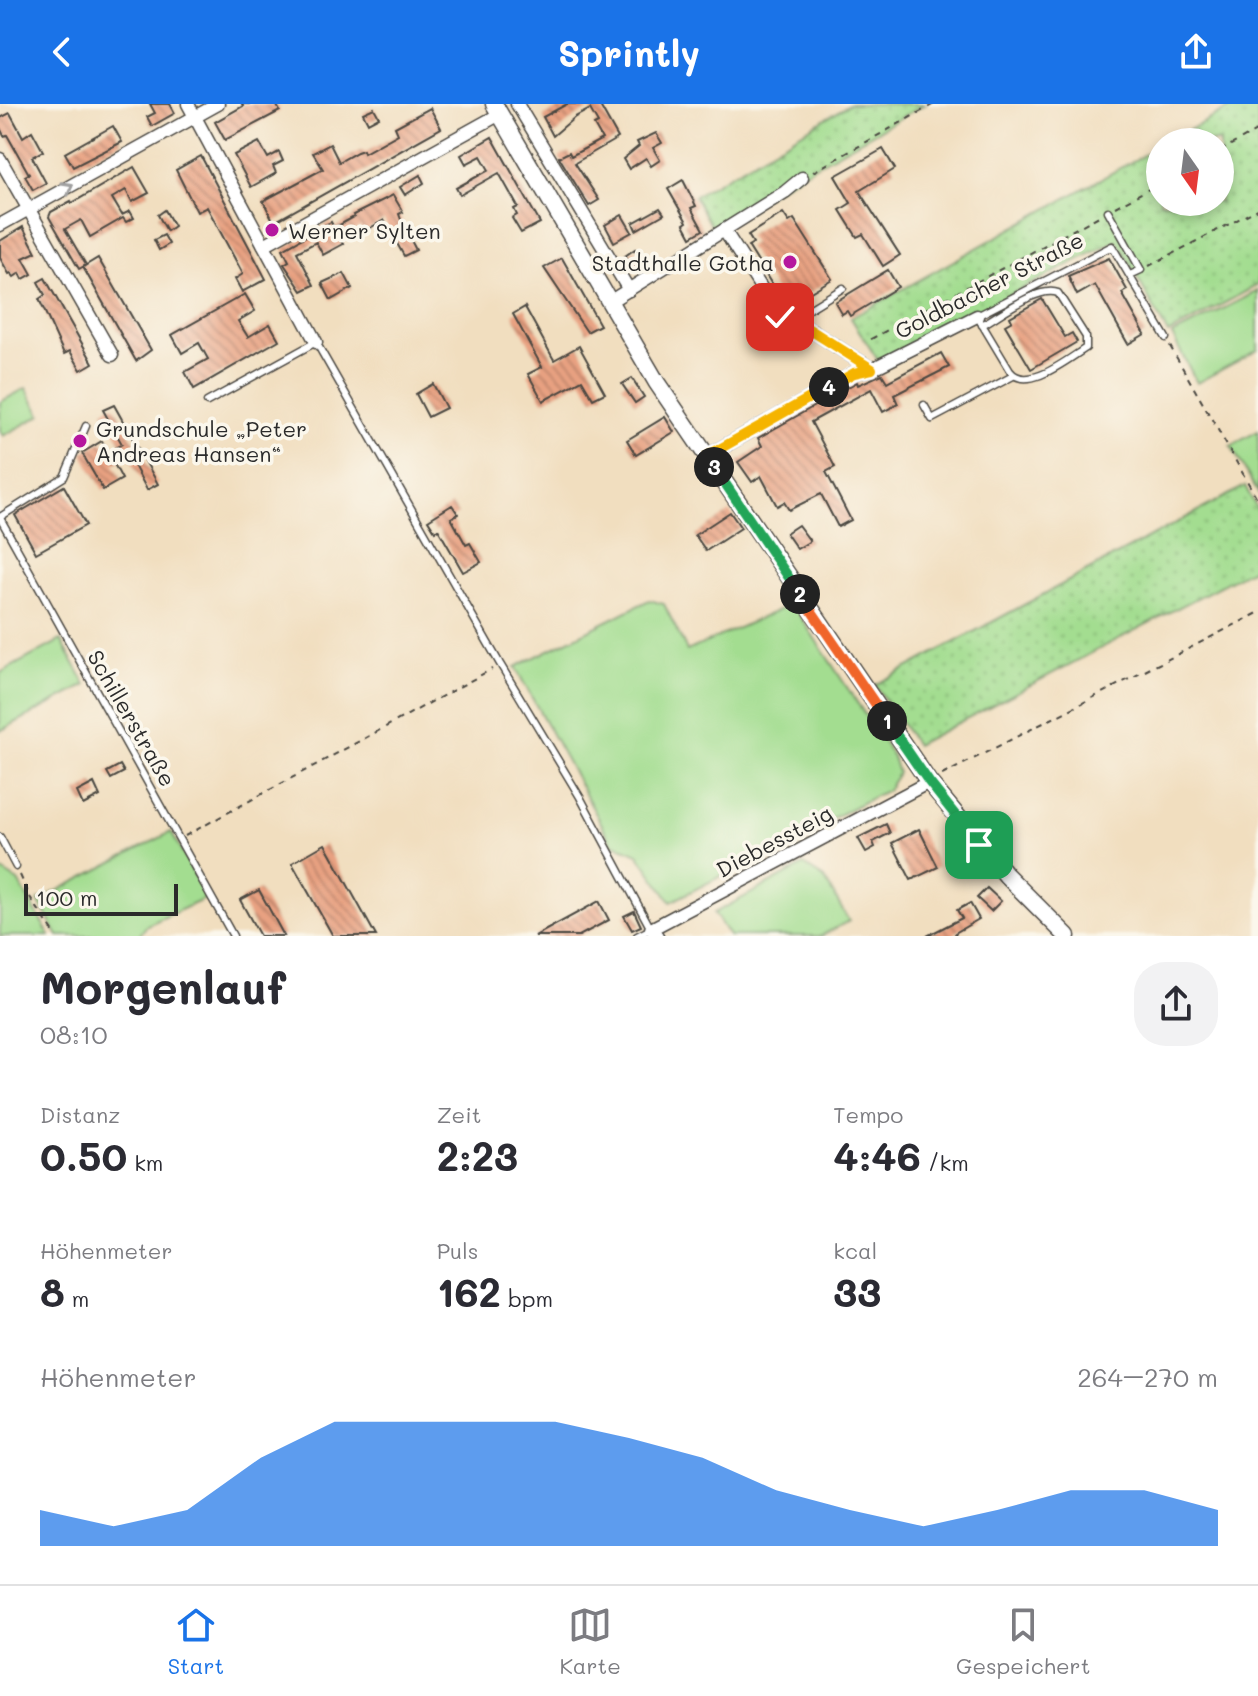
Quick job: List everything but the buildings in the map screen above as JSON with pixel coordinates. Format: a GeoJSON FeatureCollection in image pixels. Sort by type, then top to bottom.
{"type":"FeatureCollection","features":[{"type":"Feature","properties":{"kind":"main road"},"geometry":{"type":"LineString","coordinates":[[497,109],[657,383],[929,782],[1006,875],[1067,936]]}},
{"type":"Feature","properties":{"kind":"street"},"geometry":{"type":"LineString","coordinates":[[188,104],[316,342]]}},
{"type":"Feature","properties":{"kind":"street"},"geometry":{"type":"LineString","coordinates":[[0,225],[218,104]]}},
{"type":"Feature","properties":{"kind":"street"},"geometry":{"type":"LineString","coordinates":[[522,106],[629,290]]}},
{"type":"Feature","properties":{"kind":"street"},"geometry":{"type":"LineString","coordinates":[[264,245],[497,109]]}},
{"type":"Feature","properties":{"kind":"street"},"geometry":{"type":"LineString","coordinates":[[0,159],[112,355]]}},
{"type":"Feature","properties":{"kind":"street"},"geometry":{"type":"LineString","coordinates":[[609,302],[785,192],[802,178]]}},
{"type":"Feature","properties":{"kind":"street"},"geometry":{"type":"LineString","coordinates":[[724,230],[780,317],[793,319],[872,369]]}},
{"type":"Feature","properties":{"kind":"street","name":"Goldbacher Straße"},"geometry":{"type":"LineString","coordinates":[[707,456],[854,373],[872,369],[980,320]]}},
{"type":"Feature","properties":{"kind":"street","name":"Diebessteig"},"geometry":{"type":"LineString","coordinates":[[654,932],[929,782]]}},
{"type":"Feature","properties":{"kind":"lane"},"geometry":{"type":"LineString","coordinates":[[1108,211],[1141,270],[1130,275]]}},
{"type":"Feature","properties":{"kind":"lane","name":"Goldbacher Straße"},"geometry":{"type":"LineString","coordinates":[[980,320],[1112,246],[1166,338]]}},
{"type":"Feature","properties":{"kind":"lane"},"geometry":{"type":"LineString","coordinates":[[793,319],[843,288]]}},
{"type":"Feature","properties":{"kind":"lane"},"geometry":{"type":"LineString","coordinates":[[1049,290],[1058,293],[1086,337],[1086,348],[1038,376],[1022,379],[1013,376],[980,320],[1049,290]]}},
{"type":"Feature","properties":{"kind":"lane"},"geometry":{"type":"LineString","coordinates":[[207,402],[316,342],[500,664],[580,797],[654,932]]}},
{"type":"Feature","properties":{"kind":"lane"},"geometry":{"type":"LineString","coordinates":[[924,405],[932,419],[1013,376]]}},
{"type":"Feature","properties":{"kind":"lane"},"geometry":{"type":"LineString","coordinates":[[0,517],[64,477],[86,426]]}},
{"type":"Feature","properties":{"kind":"lane","name":"Schillerstraße"},"geometry":{"type":"LineString","coordinates":[[0,517],[233,936]]}},
{"type":"Feature","properties":{"kind":"lane"},"geometry":{"type":"LineString","coordinates":[[0,837],[16,867]]}},
{"type":"Feature","properties":{"kind":"lane","name":"Diebessteig"},"geometry":{"type":"LineString","coordinates":[[637,936],[654,932]]}},
{"type":"Feature","properties":{"kind":"path"},"geometry":{"type":"LineString","coordinates":[[802,178],[934,104]]}},
{"type":"Feature","properties":{"kind":"path"},"geometry":{"type":"LineString","coordinates":[[1234,143],[1258,130]]}},
{"type":"Feature","properties":{"kind":"path"},"geometry":{"type":"LineString","coordinates":[[871,339],[1146,191]]}},
{"type":"Feature","properties":{"kind":"path"},"geometry":{"type":"LineString","coordinates":[[1141,270],[1258,209]]}},
{"type":"Feature","properties":{"kind":"path"},"geometry":{"type":"LineString","coordinates":[[1166,338],[1258,500]]}},
{"type":"Feature","properties":{"kind":"path"},"geometry":{"type":"LineString","coordinates":[[929,782],[1258,613]]}},
{"type":"Feature","properties":{"kind":"path"},"geometry":{"type":"LineString","coordinates":[[180,838],[500,664]]}},
{"type":"Feature","properties":{"kind":"path"},"geometry":{"type":"LineString","coordinates":[[16,867],[30,897],[56,936]]}},
{"type":"Feature","properties":{"kind":"green space"},"geometry":{"type":"Polygon","coordinates":[[[850,104],[925,104],[794,178],[713,230],[694,196],[850,104]]]}},
{"type":"Feature","properties":{"kind":"green space"},"geometry":{"type":"Polygon","coordinates":[[[1237,104],[1258,104],[1258,285],[1168,334],[1117,240],[879,362],[851,318],[1146,154],[1146,216],[1234,216],[1234,128],[1193,128],[1237,104]]]}},
{"type":"Feature","properties":{"kind":"green space"},"geometry":{"type":"Polygon","coordinates":[[[1258,291],[1258,350],[1197,383],[1172,335],[1258,291]]]}},
{"type":"Feature","properties":{"kind":"green space"},"geometry":{"type":"Polygon","coordinates":[[[26,388],[41,415],[3,436],[0,431],[0,402],[26,388]]]}},
{"type":"Feature","properties":{"kind":"green space"},"geometry":{"type":"Polygon","coordinates":[[[1258,431],[1258,493],[1231,446],[1258,431]]]}},
{"type":"Feature","properties":{"kind":"green space"},"geometry":{"type":"Polygon","coordinates":[[[1245,486],[1258,511],[1258,566],[916,745],[875,685],[1245,486]]]}},
{"type":"Feature","properties":{"kind":"green space"},"geometry":{"type":"Polygon","coordinates":[[[649,600],[664,604],[687,651],[792,604],[893,757],[898,773],[887,790],[671,902],[638,854],[612,843],[515,667],[649,600]]]}},
{"type":"Feature","properties":{"kind":"green space"},"geometry":{"type":"Polygon","coordinates":[[[61,640],[86,685],[0,731],[0,673],[61,640]]]}},
{"type":"Feature","properties":{"kind":"green space"},"geometry":{"type":"Polygon","coordinates":[[[171,832],[207,898],[147,925],[139,936],[58,936],[38,901],[171,832]]]}},
{"type":"Feature","properties":{"kind":"green space"},"geometry":{"type":"Polygon","coordinates":[[[804,865],[824,878],[849,921],[821,936],[729,936],[714,913],[804,865]]]}},
{"type":"Feature","properties":{"kind":"green space"},"geometry":{"type":"Polygon","coordinates":[[[0,870],[18,881],[50,936],[0,936],[0,870]]]}},
{"type":"Feature","properties":{"kind":"place","name":"Werner Sylten"},"geometry":{"type":"Point","coordinates":[272,230]}},
{"type":"Feature","properties":{"kind":"place","name":"Stadthalle Gotha"},"geometry":{"type":"Point","coordinates":[790,262]}},
{"type":"Feature","properties":{"kind":"place","name":"Grundschule „Peter Andreas Hansen“"},"geometry":{"type":"Point","coordinates":[80,441]}},
{"type":"Feature","properties":{"kind":"route"},"geometry":{"type":"LineString","coordinates":[[780,317],[793,319],[872,369],[854,373],[707,456],[929,782],[979,845]]}}]}
